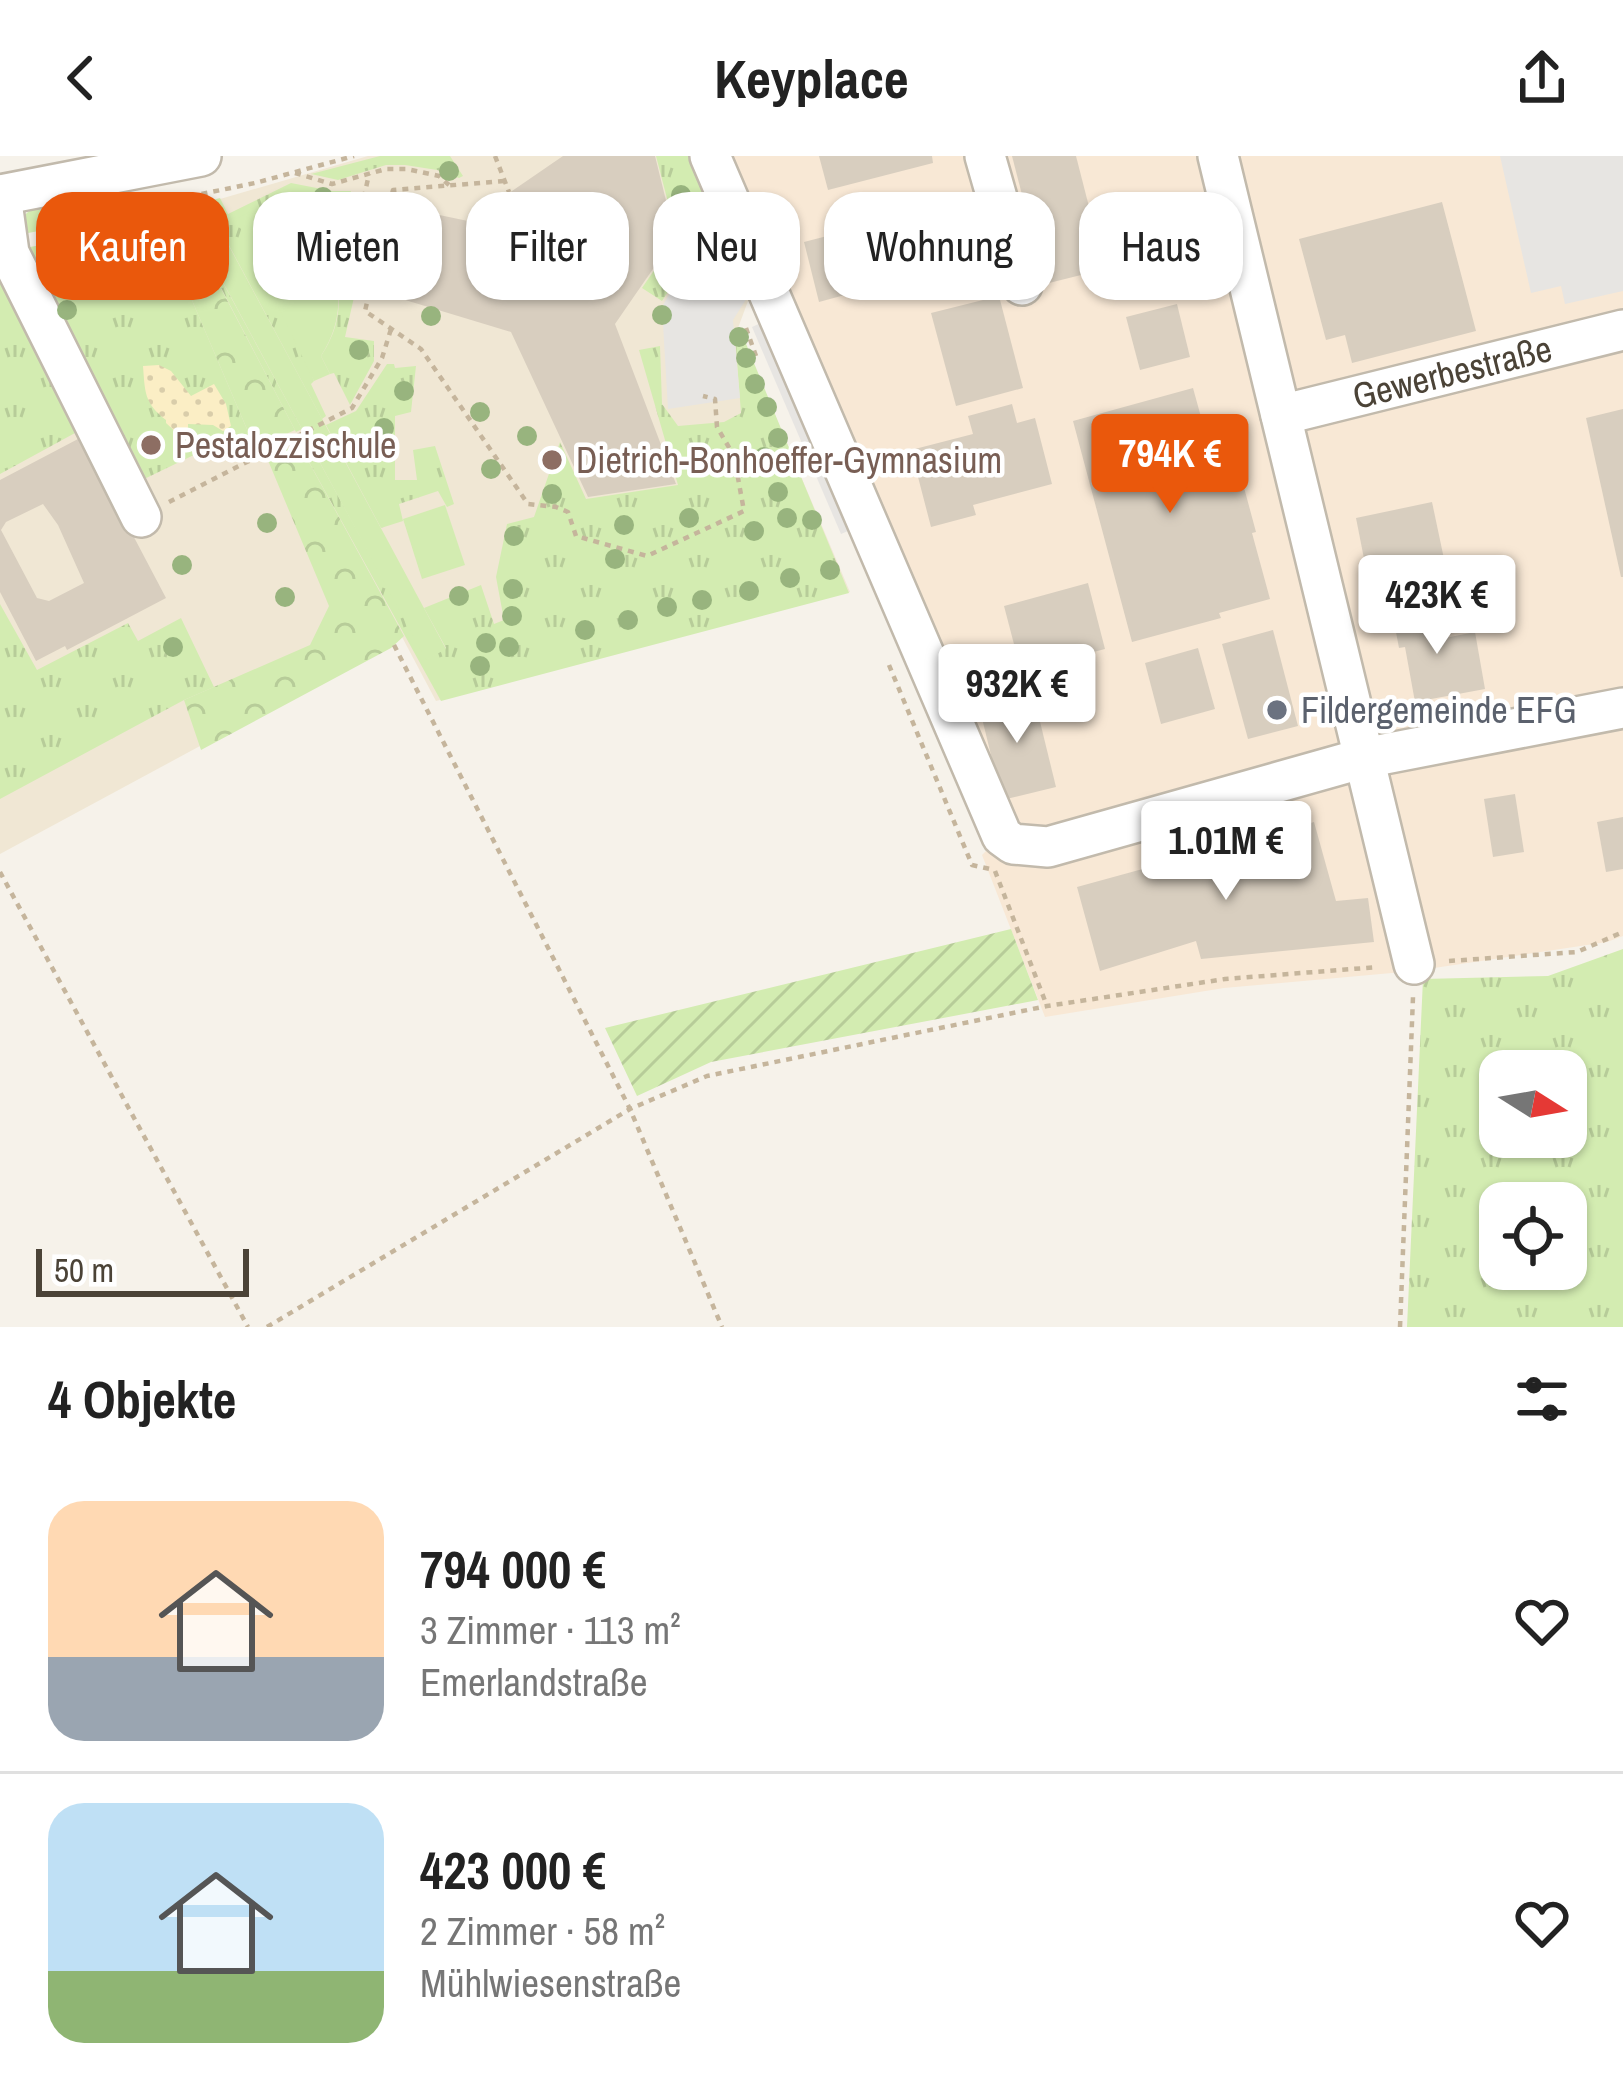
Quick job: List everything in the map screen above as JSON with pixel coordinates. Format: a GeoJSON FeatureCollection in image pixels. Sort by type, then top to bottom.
{"type":"FeatureCollection","features":[{"type":"Feature","properties":{"kind":"street"},"geometry":{"type":"LineString","coordinates":[[140,518],[10,253],[0,195],[201,156]]}},
{"type":"Feature","properties":{"kind":"street"},"geometry":{"type":"LineString","coordinates":[[710,156],[1002,836],[1013,844],[1048,847],[1364,758],[1623,708]]}},
{"type":"Feature","properties":{"kind":"street"},"geometry":{"type":"LineString","coordinates":[[985,156],[995,192]]}},
{"type":"Feature","properties":{"kind":"street"},"geometry":{"type":"LineString","coordinates":[[1218,156],[1414,964]]}},
{"type":"Feature","properties":{"kind":"street","name":"Gewerbestraße"},"geometry":{"type":"LineString","coordinates":[[1281,415],[1623,330]]}},
{"type":"Feature","properties":{"kind":"path"},"geometry":{"type":"LineString","coordinates":[[8,244],[154,215],[182,198],[354,156]]}},
{"type":"Feature","properties":{"kind":"path"},"geometry":{"type":"LineString","coordinates":[[495,156],[509,192]]}},
{"type":"Feature","properties":{"kind":"path"},"geometry":{"type":"LineString","coordinates":[[295,173],[332,184],[386,169],[407,169],[439,176],[450,185]]}},
{"type":"Feature","properties":{"kind":"path"},"geometry":{"type":"LineString","coordinates":[[365,192],[369,174]]}},
{"type":"Feature","properties":{"kind":"path"},"geometry":{"type":"LineString","coordinates":[[504,181],[393,190],[365,311],[421,349],[528,504],[568,512],[576,536],[647,556],[745,512],[734,456],[717,427],[716,399],[704,396]]}},
{"type":"Feature","properties":{"kind":"path"},"geometry":{"type":"LineString","coordinates":[[140,518],[352,408],[382,358],[391,329]]}},
{"type":"Feature","properties":{"kind":"path"},"geometry":{"type":"LineString","coordinates":[[394,645],[630,1108],[722,1327]]}},
{"type":"Feature","properties":{"kind":"path"},"geometry":{"type":"LineString","coordinates":[[1002,836],[995,871],[1048,1006]]}},
{"type":"Feature","properties":{"kind":"path"},"geometry":{"type":"LineString","coordinates":[[0,872],[248,1327]]}},
{"type":"Feature","properties":{"kind":"path"},"geometry":{"type":"LineString","coordinates":[[267,1327],[630,1108],[707,1076],[1048,1006],[1225,979],[1577,952],[1623,932]]}},
{"type":"Feature","properties":{"kind":"path"},"geometry":{"type":"LineString","coordinates":[[1400,1327],[1414,964]]}},
{"type":"Feature","properties":{"kind":"shaded area"},"geometry":{"type":"Polygon","coordinates":[[[368,156],[686,156],[703,192],[653,192],[653,300],[748,300],[738,328],[850,592],[436,701],[402,637],[0,854],[0,253],[36,246],[36,300],[229,300],[229,196],[368,156]]]}},
{"type":"Feature","properties":{"kind":"shaded area"},"geometry":{"type":"Polygon","coordinates":[[[710,156],[1623,156],[1623,936],[1414,971],[1224,988],[1045,1017],[982,855],[1001,836],[772,300],[800,300],[800,192],[725,192],[710,156]]]}},
{"type":"Feature","properties":{"kind":"shaded area"},"geometry":{"type":"Polygon","coordinates":[[[1500,156],[1623,156],[1623,291],[1565,304],[1561,286],[1531,293],[1500,156]]]}},
{"type":"Feature","properties":{"kind":"shaded area"},"geometry":{"type":"Polygon","coordinates":[[[666,300],[746,300],[733,320],[740,398],[668,409],[662,307],[666,300]]]}},
{"type":"Feature","properties":{"kind":"shaded area"},"geometry":{"type":"Polygon","coordinates":[[[767,320],[857,527],[841,534],[752,327],[767,320]]]}},
{"type":"Feature","properties":{"kind":"green space"},"geometry":{"type":"Polygon","coordinates":[[[380,156],[450,156],[463,176],[405,165],[386,165],[338,180],[311,174],[380,156]]]}},
{"type":"Feature","properties":{"kind":"green space"},"geometry":{"type":"Polygon","coordinates":[[[656,156],[688,156],[705,192],[665,192],[656,156]]]}},
{"type":"Feature","properties":{"kind":"green space"},"geometry":{"type":"Polygon","coordinates":[[[291,183],[351,191],[351,192],[273,192],[291,183]]]}},
{"type":"Feature","properties":{"kind":"green space"},"geometry":{"type":"Polygon","coordinates":[[[253,202],[253,290],[229,245],[229,214],[253,202]]]}},
{"type":"Feature","properties":{"kind":"green space"},"geometry":{"type":"Polygon","coordinates":[[[36,205],[36,232],[23,234],[20,219],[36,205]]]}},
{"type":"Feature","properties":{"kind":"green space"},"geometry":{"type":"Polygon","coordinates":[[[251,211],[253,254],[236,219],[251,211]]]}},
{"type":"Feature","properties":{"kind":"green space"},"geometry":{"type":"Polygon","coordinates":[[[36,246],[36,271],[25,248],[36,246]]]}},
{"type":"Feature","properties":{"kind":"green space"},"geometry":{"type":"Polygon","coordinates":[[[229,246],[253,291],[253,300],[258,300],[446,649],[426,660],[229,293],[229,246]]]}},
{"type":"Feature","properties":{"kind":"green space"},"geometry":{"type":"Polygon","coordinates":[[[653,272],[653,295],[642,288],[653,272]]]}},
{"type":"Feature","properties":{"kind":"green space"},"geometry":{"type":"Polygon","coordinates":[[[0,281],[75,433],[0,474],[0,281]]]}},
{"type":"Feature","properties":{"kind":"green space"},"geometry":{"type":"Polygon","coordinates":[[[229,294],[302,429],[296,432],[227,300],[229,294]]]}},
{"type":"Feature","properties":{"kind":"green space"},"geometry":{"type":"Polygon","coordinates":[[[50,300],[192,300],[255,448],[241,456],[229,438],[138,482],[50,300]]]}},
{"type":"Feature","properties":{"kind":"green space"},"geometry":{"type":"Polygon","coordinates":[[[192,300],[227,300],[295,430],[255,448],[192,300]]]}},
{"type":"Feature","properties":{"kind":"green space"},"geometry":{"type":"Polygon","coordinates":[[[258,300],[285,300],[326,416],[322,419],[258,300]]]}},
{"type":"Feature","properties":{"kind":"green space"},"geometry":{"type":"Polygon","coordinates":[[[275,300],[337,300],[332,333],[321,356],[330,374],[314,381],[275,300]]]}},
{"type":"Feature","properties":{"kind":"green space"},"geometry":{"type":"Polygon","coordinates":[[[339,300],[353,300],[345,337],[374,341],[374,361],[350,405],[321,356],[337,319],[339,300]]]}},
{"type":"Feature","properties":{"kind":"green space"},"geometry":{"type":"Polygon","coordinates":[[[742,334],[849,593],[441,701],[299,444],[307,439],[427,659],[446,648],[424,608],[481,585],[494,624],[504,620],[496,577],[507,524],[534,517],[560,442],[586,499],[678,485],[639,350],[660,346],[662,404],[678,426],[724,422],[741,413],[735,336],[742,334]]]}},
{"type":"Feature","properties":{"kind":"green space"},"geometry":{"type":"Polygon","coordinates":[[[387,364],[416,366],[411,412],[395,416],[395,480],[417,480],[413,450],[435,446],[454,504],[447,507],[438,491],[399,504],[403,521],[381,528],[326,425],[356,411],[387,364]]]}},
{"type":"Feature","properties":{"kind":"green space"},"geometry":{"type":"Polygon","coordinates":[[[299,444],[404,636],[391,648],[201,750],[184,700],[310,645],[329,606],[267,458],[299,444]]]}},
{"type":"Feature","properties":{"kind":"green space"},"geometry":{"type":"Polygon","coordinates":[[[445,505],[465,565],[422,579],[403,519],[445,505]]]}},
{"type":"Feature","properties":{"kind":"green space"},"geometry":{"type":"Polygon","coordinates":[[[0,604],[37,670],[128,623],[138,641],[181,618],[214,687],[0,799],[0,604]]]}},
{"type":"Feature","properties":{"kind":"green space"},"geometry":{"type":"Polygon","coordinates":[[[1011,929],[1038,1000],[711,1062],[637,1096],[605,1028],[1011,929]]]}},
{"type":"Feature","properties":{"kind":"green space"},"geometry":{"type":"Polygon","coordinates":[[[1623,949],[1623,1327],[1407,1327],[1423,979],[1548,976],[1623,949]]]}},
{"type":"Feature","properties":{"kind":"sand"},"geometry":{"type":"Polygon","coordinates":[[[159,365],[171,371],[191,396],[214,384],[226,404],[231,426],[223,431],[213,425],[188,424],[188,433],[179,435],[147,396],[143,366],[159,365]]]}},
{"type":"Feature","properties":{"kind":"building"},"geometry":{"type":"Polygon","coordinates":[[[563,156],[655,156],[664,192],[653,192],[653,269],[615,324],[676,484],[588,497],[511,332],[405,300],[442,300],[442,216],[466,221],[466,300],[629,300],[629,192],[510,192],[563,156]]]}},
{"type":"Feature","properties":{"kind":"building"},"geometry":{"type":"Polygon","coordinates":[[[819,156],[932,156],[933,163],[828,190],[819,156]]]}},
{"type":"Feature","properties":{"kind":"building"},"geometry":{"type":"Polygon","coordinates":[[[1012,156],[1076,156],[1085,192],[1079,192],[1079,276],[1055,282],[1055,192],[1021,192],[1012,156]]]}},
{"type":"Feature","properties":{"kind":"building"},"geometry":{"type":"Polygon","coordinates":[[[1442,202],[1476,331],[1352,363],[1345,335],[1326,340],[1299,239],[1442,202]]]}},
{"type":"Feature","properties":{"kind":"building"},"geometry":{"type":"Polygon","coordinates":[[[824,237],[826,300],[819,302],[804,242],[824,237]]]}},
{"type":"Feature","properties":{"kind":"building"},"geometry":{"type":"Polygon","coordinates":[[[1000,300],[1023,388],[956,406],[931,313],[1000,300]]]}},
{"type":"Feature","properties":{"kind":"building"},"geometry":{"type":"Polygon","coordinates":[[[1177,304],[1190,357],[1140,370],[1126,317],[1177,304]]]}},
{"type":"Feature","properties":{"kind":"building"},"geometry":{"type":"Polygon","coordinates":[[[1193,388],[1217,475],[1239,469],[1270,599],[1132,642],[1073,421],[1193,388]]]}},
{"type":"Feature","properties":{"kind":"building"},"geometry":{"type":"Polygon","coordinates":[[[1012,404],[1017,423],[1035,418],[1052,484],[973,505],[976,515],[931,527],[911,450],[973,434],[968,416],[1012,404]]]}},
{"type":"Feature","properties":{"kind":"building"},"geometry":{"type":"Polygon","coordinates":[[[1623,409],[1623,577],[1621,577],[1586,418],[1623,409]]]}},
{"type":"Feature","properties":{"kind":"building"},"geometry":{"type":"Polygon","coordinates":[[[78,439],[166,598],[67,650],[65,646],[36,661],[0,592],[0,480],[78,439]],[[43,504],[6,522],[1,530],[37,598],[49,601],[84,583],[58,525],[43,504]]]}},
{"type":"Feature","properties":{"kind":"building"},"geometry":{"type":"Polygon","coordinates":[[[1432,502],[1447,573],[1370,589],[1356,518],[1432,502]]]}},
{"type":"Feature","properties":{"kind":"building"},"geometry":{"type":"Polygon","coordinates":[[[1088,583],[1105,649],[1021,671],[1004,606],[1088,583]]]}},
{"type":"Feature","properties":{"kind":"building"},"geometry":{"type":"Polygon","coordinates":[[[1427,603],[1435,640],[1475,632],[1485,689],[1415,702],[1405,647],[1399,648],[1392,611],[1427,603]]]}},
{"type":"Feature","properties":{"kind":"building"},"geometry":{"type":"Polygon","coordinates":[[[1273,630],[1298,726],[1248,739],[1222,644],[1273,630]]]}},
{"type":"Feature","properties":{"kind":"building"},"geometry":{"type":"Polygon","coordinates":[[[1198,648],[1215,709],[1161,724],[1145,663],[1198,648]]]}},
{"type":"Feature","properties":{"kind":"building"},"geometry":{"type":"Polygon","coordinates":[[[1033,693],[1056,787],[1002,800],[979,706],[1033,693]]]}},
{"type":"Feature","properties":{"kind":"building"},"geometry":{"type":"Polygon","coordinates":[[[1515,794],[1524,852],[1493,857],[1484,799],[1515,794]]]}},
{"type":"Feature","properties":{"kind":"building"},"geometry":{"type":"Polygon","coordinates":[[[1623,817],[1623,869],[1606,872],[1597,822],[1623,817]]]}},
{"type":"Feature","properties":{"kind":"building"},"geometry":{"type":"Polygon","coordinates":[[[1314,822],[1336,901],[1368,898],[1374,942],[1201,959],[1196,941],[1100,971],[1077,887],[1314,822]]]}},
{"type":"Feature","properties":{"kind":"place","name":"Pestalozzischule"},"geometry":{"type":"Point","coordinates":[151,445]}},
{"type":"Feature","properties":{"kind":"place","name":"Dietrich-Bonhoeffer-Gymnasium"},"geometry":{"type":"Point","coordinates":[552,460]}},
{"type":"Feature","properties":{"kind":"place","name":"Fildergemeinde EFG"},"geometry":{"type":"Point","coordinates":[1277,710]}}]}
